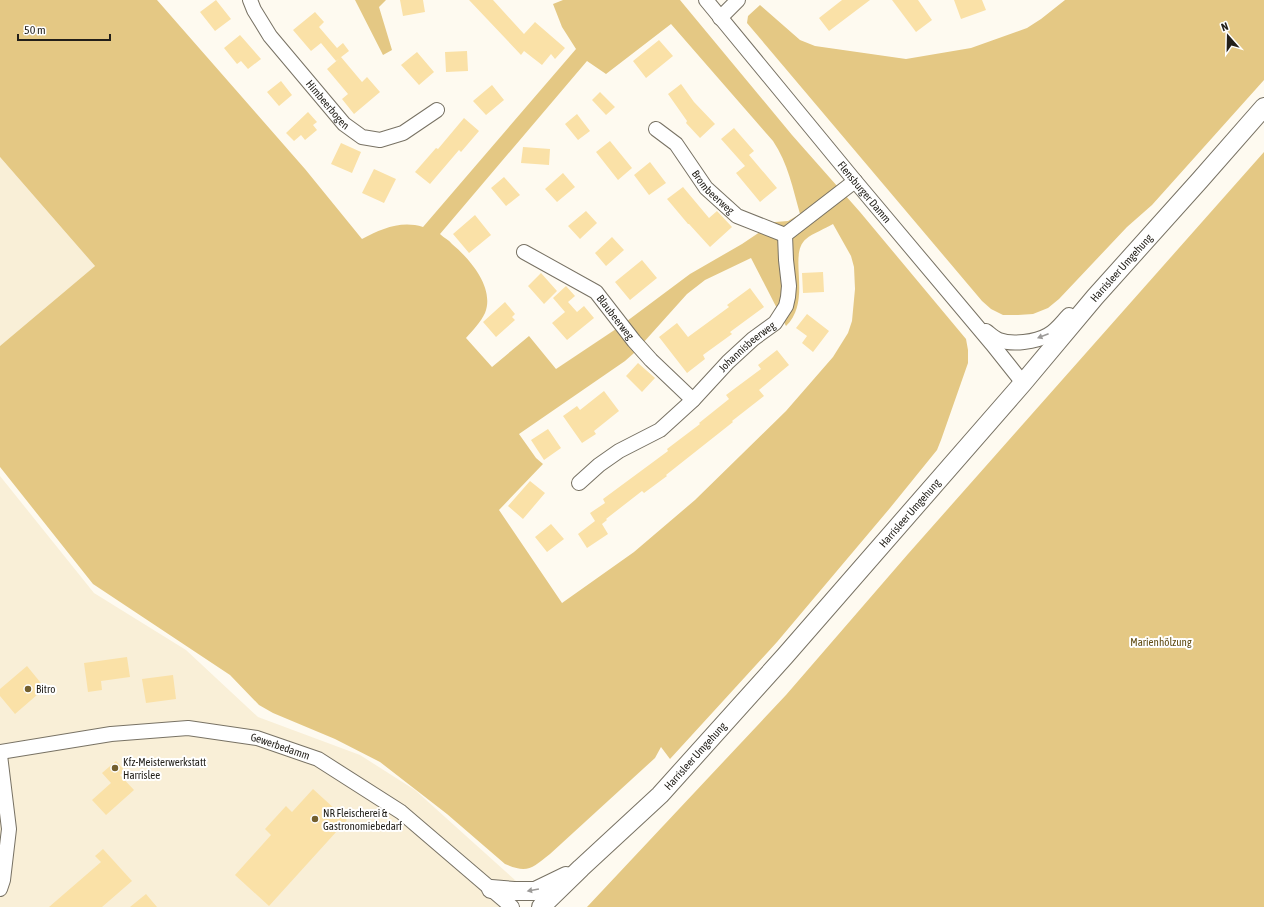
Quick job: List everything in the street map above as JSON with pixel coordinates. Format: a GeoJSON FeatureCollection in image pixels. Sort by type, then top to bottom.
{"type":"FeatureCollection","features":[{"type":"Feature","properties":{"kind":"main road","name":"Harrisleer Umgehung"},"geometry":{"type":"LineString","coordinates":[[541,907],[660,795],[785,656],[1023,383],[1095,297],[1134,255],[1264,107]]}},
{"type":"Feature","properties":{"kind":"main road"},"geometry":{"type":"LineString","coordinates":[[491,889],[535,891],[581,868]]}},
{"type":"Feature","properties":{"kind":"street","name":"Himbeerbogen"},"geometry":{"type":"LineString","coordinates":[[250,0],[254,10],[270,36],[344,124],[362,137],[380,140],[403,133],[437,110]]}},
{"type":"Feature","properties":{"kind":"street","name":"Flensburger Damm"},"geometry":{"type":"LineString","coordinates":[[706,0],[1023,383]]}},
{"type":"Feature","properties":{"kind":"street"},"geometry":{"type":"LineString","coordinates":[[720,18],[738,0]]}},
{"type":"Feature","properties":{"kind":"street","name":"Brombeerweg"},"geometry":{"type":"LineString","coordinates":[[656,129],[676,144],[706,188],[738,216],[785,235]]}},
{"type":"Feature","properties":{"kind":"street"},"geometry":{"type":"LineString","coordinates":[[785,235],[855,181]]}},
{"type":"Feature","properties":{"kind":"street","name":"Johannisbeerweg"},"geometry":{"type":"LineString","coordinates":[[579,483],[599,465],[619,451],[660,430],[693,400],[743,348],[775,323],[786,306],[789,286],[785,235]]}},
{"type":"Feature","properties":{"kind":"street","name":"Blaubeerweg"},"geometry":{"type":"LineString","coordinates":[[524,252],[596,292],[634,341],[651,360],[693,400]]}},
{"type":"Feature","properties":{"kind":"street"},"geometry":{"type":"LineString","coordinates":[[975,324],[997,339],[1013,343],[1047,336],[1057,328],[1103,275],[1134,255]]}},
{"type":"Feature","properties":{"kind":"street","name":"Gewerbedamm"},"geometry":{"type":"LineString","coordinates":[[0,753],[111,734],[188,728],[256,738],[318,759],[395,808],[512,907]]}},
{"type":"Feature","properties":{"kind":"street"},"geometry":{"type":"LineString","coordinates":[[0,753],[9,829],[3,880],[0,889]]}},
{"type":"Feature","properties":{"kind":"shaded area"},"geometry":{"type":"Polygon","coordinates":[[[0,157],[95,266],[0,346],[0,157]]]}},
{"type":"Feature","properties":{"kind":"shaded area"},"geometry":{"type":"Polygon","coordinates":[[[0,476],[94,593],[186,650],[258,717],[360,755],[415,790],[525,889],[507,907],[0,907],[0,476]]]}},
{"type":"Feature","properties":{"kind":"green space"},"geometry":{"type":"Polygon","coordinates":[[[0,0],[157,0],[305,169],[362,239],[376,232],[399,225],[415,225],[423,227],[576,49],[562,27],[553,4],[563,0],[680,0],[792,135],[860,212],[966,339],[968,363],[937,450],[777,642],[670,759],[661,747],[655,758],[550,854],[534,866],[519,869],[505,864],[447,814],[380,762],[335,739],[273,713],[259,705],[230,675],[93,584],[0,467],[0,346],[95,266],[0,157],[0,0]],[[671,24],[606,74],[587,61],[440,234],[466,258],[473,266],[484,284],[487,294],[485,313],[479,323],[466,338],[492,367],[529,336],[556,369],[619,327],[690,274],[742,244],[775,222],[788,221],[800,214],[783,158],[773,141],[671,24]],[[833,224],[806,239],[801,246],[798,267],[798,304],[794,315],[786,326],[751,258],[705,280],[687,294],[625,361],[519,434],[536,458],[543,464],[499,510],[562,603],[634,552],[695,500],[786,411],[833,357],[848,333],[852,321],[855,289],[854,267],[851,256],[833,224]]]}},
{"type":"Feature","properties":{"kind":"green space"},"geometry":{"type":"Polygon","coordinates":[[[355,0],[386,0],[379,7],[392,50],[383,55],[355,0]]]}},
{"type":"Feature","properties":{"kind":"green space"},"geometry":{"type":"Polygon","coordinates":[[[1065,0],[1264,0],[1264,80],[1152,205],[1127,227],[1059,299],[1048,308],[1033,314],[1003,315],[991,309],[982,301],[747,23],[748,16],[760,5],[800,40],[815,46],[906,59],[971,48],[1027,28],[1065,0]]]}},
{"type":"Feature","properties":{"kind":"green space","name":"Marienhölzung"},"geometry":{"type":"Polygon","coordinates":[[[1264,152],[1264,907],[587,907],[786,695],[908,554],[1264,152]]]}},
{"type":"Feature","properties":{"kind":"building"},"geometry":{"type":"Polygon","coordinates":[[[216,0],[231,19],[215,31],[200,12],[216,0]]]}},
{"type":"Feature","properties":{"kind":"building"},"geometry":{"type":"Polygon","coordinates":[[[400,0],[423,0],[425,12],[403,16],[400,0]]]}},
{"type":"Feature","properties":{"kind":"building"},"geometry":{"type":"Polygon","coordinates":[[[469,0],[493,0],[524,34],[535,22],[565,48],[555,59],[551,54],[542,65],[524,51],[521,55],[469,0]]]}},
{"type":"Feature","properties":{"kind":"building"},"geometry":{"type":"Polygon","coordinates":[[[842,0],[870,0],[829,31],[819,18],[842,0]]]}},
{"type":"Feature","properties":{"kind":"building"},"geometry":{"type":"Polygon","coordinates":[[[892,0],[918,0],[932,20],[916,32],[892,0]]]}},
{"type":"Feature","properties":{"kind":"building"},"geometry":{"type":"Polygon","coordinates":[[[954,0],[982,0],[986,10],[961,19],[954,0]]]}},
{"type":"Feature","properties":{"kind":"building"},"geometry":{"type":"Polygon","coordinates":[[[315,12],[324,22],[319,27],[337,48],[343,43],[349,51],[336,61],[321,43],[311,51],[293,30],[315,12]]]}},
{"type":"Feature","properties":{"kind":"building"},"geometry":{"type":"Polygon","coordinates":[[[240,35],[261,59],[248,69],[241,61],[237,64],[224,48],[240,35]]]}},
{"type":"Feature","properties":{"kind":"building"},"geometry":{"type":"Polygon","coordinates":[[[659,40],[673,56],[646,78],[633,61],[659,40]]]}},
{"type":"Feature","properties":{"kind":"building"},"geometry":{"type":"Polygon","coordinates":[[[467,51],[468,71],[446,72],[445,52],[467,51]]]}},
{"type":"Feature","properties":{"kind":"building"},"geometry":{"type":"Polygon","coordinates":[[[417,52],[434,72],[419,85],[401,65],[417,52]]]}},
{"type":"Feature","properties":{"kind":"building"},"geometry":{"type":"Polygon","coordinates":[[[341,57],[362,82],[367,77],[380,92],[354,114],[342,99],[348,94],[327,69],[341,57]]]}},
{"type":"Feature","properties":{"kind":"building"},"geometry":{"type":"Polygon","coordinates":[[[281,81],[292,95],[279,106],[267,92],[281,81]]]}},
{"type":"Feature","properties":{"kind":"building"},"geometry":{"type":"Polygon","coordinates":[[[681,84],[694,102],[715,124],[700,138],[686,123],[687,121],[668,94],[681,84]]]}},
{"type":"Feature","properties":{"kind":"building"},"geometry":{"type":"Polygon","coordinates":[[[492,85],[504,100],[486,115],[473,101],[492,85]]]}},
{"type":"Feature","properties":{"kind":"building"},"geometry":{"type":"Polygon","coordinates":[[[600,92],[615,107],[606,115],[592,100],[600,92]]]}},
{"type":"Feature","properties":{"kind":"building"},"geometry":{"type":"Polygon","coordinates":[[[308,112],[317,122],[313,125],[317,130],[305,140],[301,135],[294,141],[286,133],[308,112]]]}},
{"type":"Feature","properties":{"kind":"building"},"geometry":{"type":"Polygon","coordinates":[[[577,114],[590,131],[578,140],[565,124],[577,114]]]}},
{"type":"Feature","properties":{"kind":"building"},"geometry":{"type":"Polygon","coordinates":[[[464,118],[479,131],[461,152],[459,150],[430,184],[415,172],[436,148],[438,149],[464,118]]]}},
{"type":"Feature","properties":{"kind":"building"},"geometry":{"type":"Polygon","coordinates":[[[734,128],[754,151],[749,155],[777,188],[760,202],[736,173],[745,166],[721,139],[734,128]]]}},
{"type":"Feature","properties":{"kind":"building"},"geometry":{"type":"Polygon","coordinates":[[[610,141],[632,168],[618,180],[596,152],[610,141]]]}},
{"type":"Feature","properties":{"kind":"building"},"geometry":{"type":"Polygon","coordinates":[[[341,143],[361,152],[352,173],[331,164],[341,143]]]}},
{"type":"Feature","properties":{"kind":"building"},"geometry":{"type":"Polygon","coordinates":[[[523,147],[550,149],[549,165],[521,163],[523,147]]]}},
{"type":"Feature","properties":{"kind":"building"},"geometry":{"type":"Polygon","coordinates":[[[650,162],[666,183],[649,195],[634,175],[650,162]]]}},
{"type":"Feature","properties":{"kind":"building"},"geometry":{"type":"Polygon","coordinates":[[[374,169],[396,179],[384,203],[362,193],[374,169]]]}},
{"type":"Feature","properties":{"kind":"building"},"geometry":{"type":"Polygon","coordinates":[[[563,173],[575,187],[557,202],[545,189],[563,173]]]}},
{"type":"Feature","properties":{"kind":"building"},"geometry":{"type":"Polygon","coordinates":[[[504,177],[520,195],[506,206],[491,188],[504,177]]]}},
{"type":"Feature","properties":{"kind":"building"},"geometry":{"type":"Polygon","coordinates":[[[683,187],[709,218],[717,211],[732,227],[710,247],[667,199],[683,187]]]}},
{"type":"Feature","properties":{"kind":"building"},"geometry":{"type":"Polygon","coordinates":[[[586,211],[597,223],[580,239],[568,226],[586,211]]]}},
{"type":"Feature","properties":{"kind":"building"},"geometry":{"type":"Polygon","coordinates":[[[475,215],[491,235],[469,253],[453,234],[475,215]]]}},
{"type":"Feature","properties":{"kind":"building"},"geometry":{"type":"Polygon","coordinates":[[[612,237],[624,250],[606,266],[595,253],[612,237]]]}},
{"type":"Feature","properties":{"kind":"building"},"geometry":{"type":"Polygon","coordinates":[[[642,260],[657,278],[630,300],[615,282],[642,260]]]}},
{"type":"Feature","properties":{"kind":"building"},"geometry":{"type":"Polygon","coordinates":[[[823,272],[824,292],[803,293],[802,273],[823,272]]]}},
{"type":"Feature","properties":{"kind":"building"},"geometry":{"type":"Polygon","coordinates":[[[541,273],[557,291],[544,304],[528,286],[541,273]]]}},
{"type":"Feature","properties":{"kind":"building"},"geometry":{"type":"Polygon","coordinates":[[[566,286],[575,296],[568,302],[577,312],[584,306],[594,318],[567,340],[552,323],[565,312],[553,298],[566,286]]]}},
{"type":"Feature","properties":{"kind":"building"},"geometry":{"type":"Polygon","coordinates":[[[750,288],[764,307],[730,332],[732,334],[703,355],[705,359],[687,373],[659,337],[677,323],[688,337],[729,307],[727,305],[750,288]]]}},
{"type":"Feature","properties":{"kind":"building"},"geometry":{"type":"Polygon","coordinates":[[[505,302],[515,314],[512,317],[515,320],[496,337],[483,322],[505,302]]]}},
{"type":"Feature","properties":{"kind":"building"},"geometry":{"type":"Polygon","coordinates":[[[807,314],[829,331],[813,352],[802,343],[807,336],[796,328],[807,314]]]}},
{"type":"Feature","properties":{"kind":"building"},"geometry":{"type":"Polygon","coordinates":[[[777,350],[789,365],[759,390],[764,396],[666,475],[667,476],[644,493],[642,491],[606,519],[607,520],[602,524],[608,534],[587,548],[578,534],[595,521],[590,513],[605,503],[603,499],[668,451],[667,449],[700,424],[699,423],[729,399],[726,395],[761,369],[758,365],[777,350]]]}},
{"type":"Feature","properties":{"kind":"building"},"geometry":{"type":"Polygon","coordinates":[[[638,363],[655,378],[642,392],[626,376],[638,363]]]}},
{"type":"Feature","properties":{"kind":"building"},"geometry":{"type":"Polygon","coordinates":[[[604,391],[619,411],[594,431],[596,434],[582,443],[563,416],[577,406],[580,410],[604,391]]]}},
{"type":"Feature","properties":{"kind":"building"},"geometry":{"type":"Polygon","coordinates":[[[548,429],[561,448],[544,460],[531,440],[548,429]]]}},
{"type":"Feature","properties":{"kind":"building"},"geometry":{"type":"Polygon","coordinates":[[[530,481],[545,493],[523,519],[508,506],[530,481]]]}},
{"type":"Feature","properties":{"kind":"building"},"geometry":{"type":"Polygon","coordinates":[[[551,524],[564,539],[547,552],[535,537],[551,524]]]}},
{"type":"Feature","properties":{"kind":"building"},"geometry":{"type":"Polygon","coordinates":[[[127,657],[130,677],[101,681],[102,690],[88,692],[84,663],[127,657]]]}},
{"type":"Feature","properties":{"kind":"building"},"geometry":{"type":"Polygon","coordinates":[[[27,666],[45,688],[15,714],[0,696],[0,689],[27,666]]]}},
{"type":"Feature","properties":{"kind":"building"},"geometry":{"type":"Polygon","coordinates":[[[173,675],[176,699],[146,703],[142,679],[173,675]]]}},
{"type":"Feature","properties":{"kind":"building"},"geometry":{"type":"Polygon","coordinates":[[[116,761],[125,771],[120,775],[134,790],[106,815],[92,800],[111,783],[102,773],[116,761]]]}},
{"type":"Feature","properties":{"kind":"building"},"geometry":{"type":"Polygon","coordinates":[[[313,789],[347,820],[269,906],[235,875],[271,835],[265,829],[286,806],[292,812],[313,789]]]}},
{"type":"Feature","properties":{"kind":"building"},"geometry":{"type":"Polygon","coordinates":[[[103,849],[132,881],[102,907],[49,907],[101,862],[95,856],[103,849]]]}},
{"type":"Feature","properties":{"kind":"building"},"geometry":{"type":"Polygon","coordinates":[[[146,894],[157,907],[130,907],[146,894]]]}},
{"type":"Feature","properties":{"kind":"place","name":"Bitro"},"geometry":{"type":"Point","coordinates":[28,689]}},
{"type":"Feature","properties":{"kind":"place","name":"Kfz-Meisterwerkstatt Harrislee"},"geometry":{"type":"Point","coordinates":[115,768]}},
{"type":"Feature","properties":{"kind":"place","name":"NR Fleischerei & Gastronomiebedarf"},"geometry":{"type":"Point","coordinates":[315,819]}}]}
